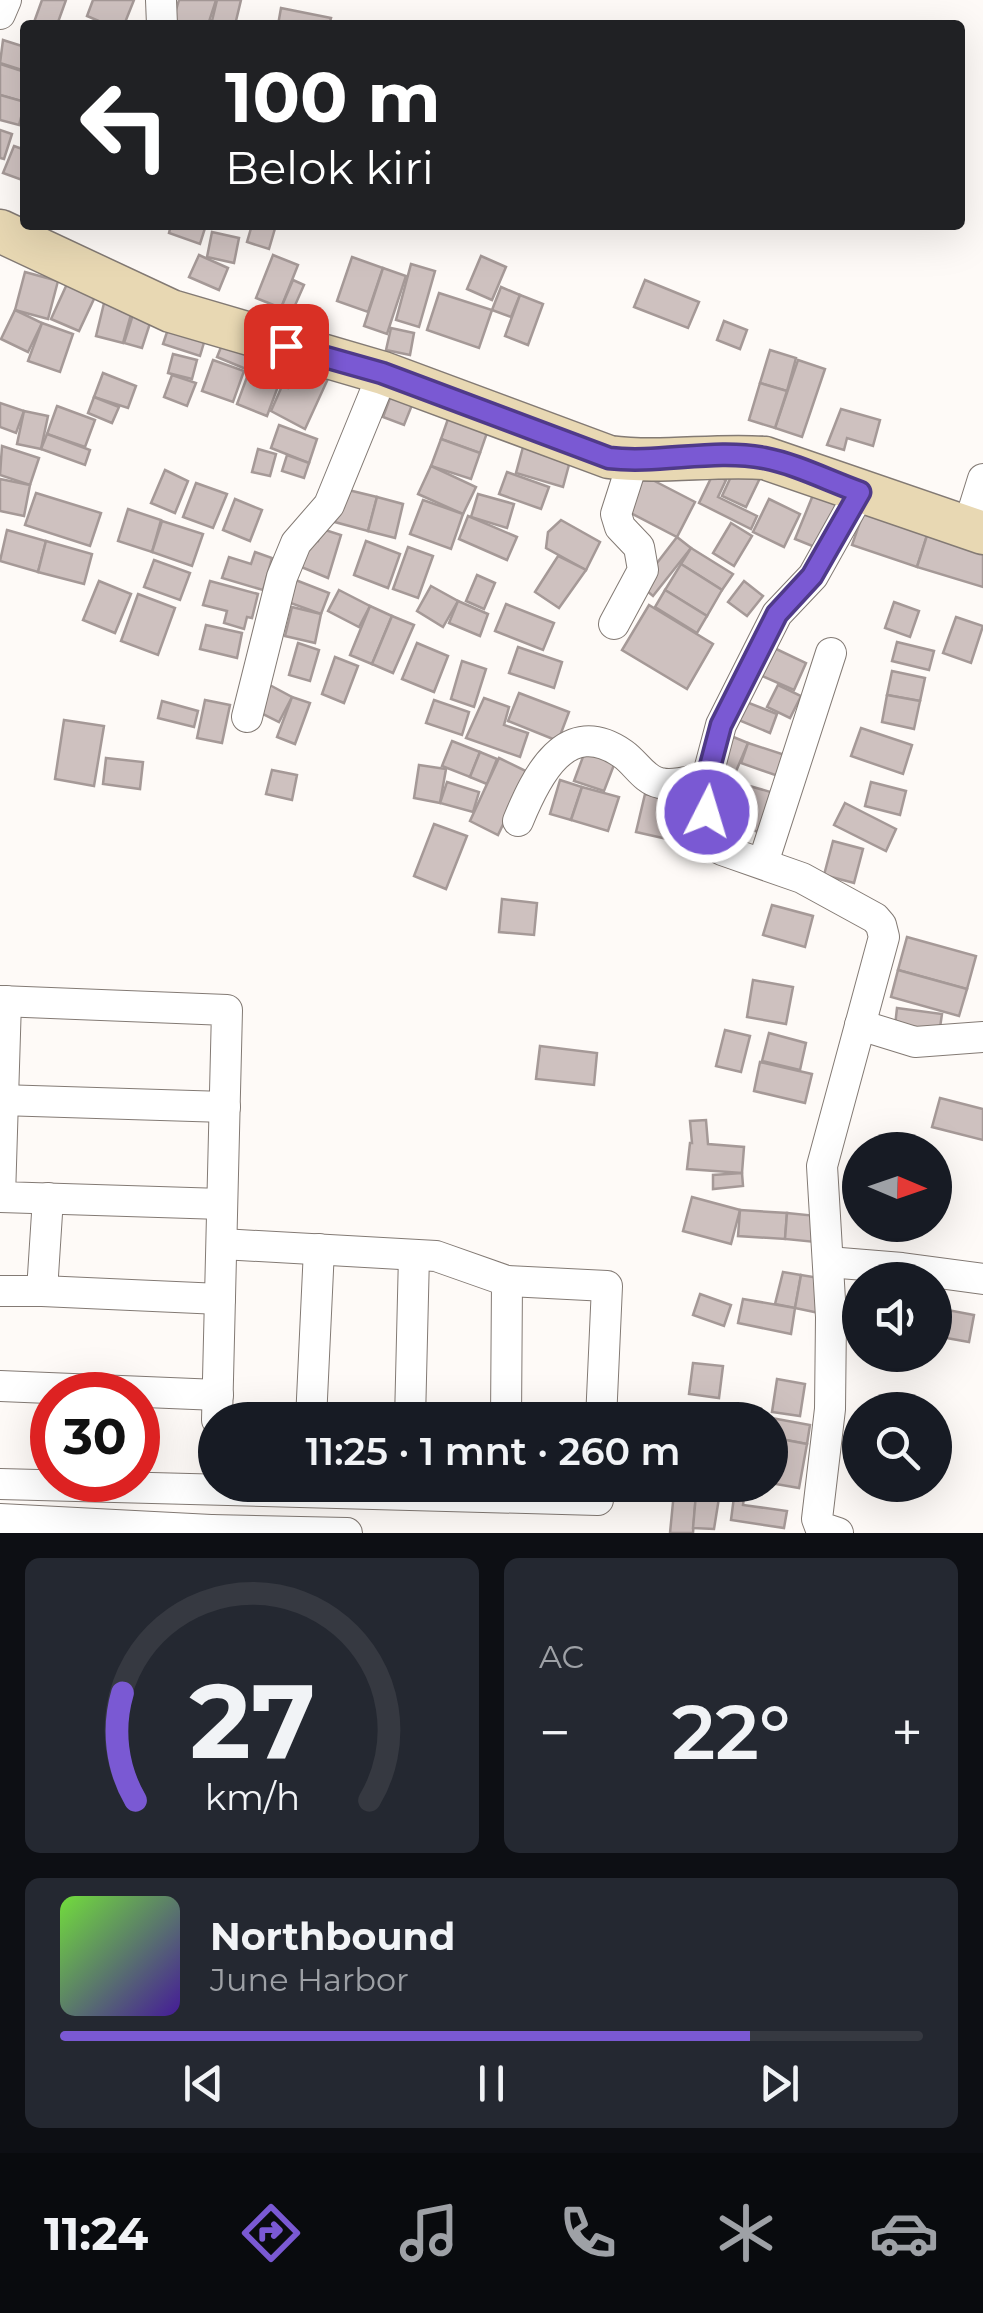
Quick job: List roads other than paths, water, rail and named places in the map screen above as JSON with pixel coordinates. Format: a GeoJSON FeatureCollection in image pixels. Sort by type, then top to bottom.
{"type":"FeatureCollection","features":[{"type":"Feature","properties":{"kind":"main road"},"geometry":{"type":"LineString","coordinates":[[3,242],[171,311],[382,373],[609,458],[765,458],[975,530]]}},
{"type":"Feature","properties":{"kind":"street"},"geometry":{"type":"LineString","coordinates":[[0,14],[6,0]]}},
{"type":"Feature","properties":{"kind":"street"},"geometry":{"type":"LineString","coordinates":[[247,717],[282,577],[296,543],[330,505],[382,373]]}},
{"type":"Feature","properties":{"kind":"street"},"geometry":{"type":"LineString","coordinates":[[614,624],[642,570],[639,547],[620,526],[616,514],[633,461]]}},
{"type":"Feature","properties":{"kind":"street"},"geometry":{"type":"LineString","coordinates":[[975,530],[983,478]]}},
{"type":"Feature","properties":{"kind":"street"},"geometry":{"type":"LineString","coordinates":[[826,1531],[817,1519],[830,1409],[822,1166],[884,938],[881,924],[875,918],[802,878],[722,850],[711,834],[707,778],[721,725],[777,614],[812,576],[860,492]]}},
{"type":"Feature","properties":{"kind":"street"},"geometry":{"type":"LineString","coordinates":[[763,863],[830,653]]}},
{"type":"Feature","properties":{"kind":"street"},"geometry":{"type":"LineString","coordinates":[[518,821],[533,783],[548,763],[576,742],[610,746],[659,784],[707,778]]}},
{"type":"Feature","properties":{"kind":"street"},"geometry":{"type":"LineString","coordinates":[[218,1402],[227,1010],[3,1001],[0,1197],[222,1204]]}},
{"type":"Feature","properties":{"kind":"street"},"geometry":{"type":"LineString","coordinates":[[860,1025],[915,1042],[983,1037]]}},
{"type":"Feature","properties":{"kind":"street"},"geometry":{"type":"LineString","coordinates":[[2,1100],[225,1108]]}},
{"type":"Feature","properties":{"kind":"street"},"geometry":{"type":"LineString","coordinates":[[42,1291],[48,1198]]}},
{"type":"Feature","properties":{"kind":"street"},"geometry":{"type":"LineString","coordinates":[[222,1244],[436,1256],[507,1281],[607,1286],[603,1402]]}},
{"type":"Feature","properties":{"kind":"street"},"geometry":{"type":"LineString","coordinates":[[312,1402],[319,1250]]}},
{"type":"Feature","properties":{"kind":"street"},"geometry":{"type":"LineString","coordinates":[[410,1402],[414,1255]]}},
{"type":"Feature","properties":{"kind":"street"},"geometry":{"type":"LineString","coordinates":[[828,1262],[983,1279]]}},
{"type":"Feature","properties":{"kind":"street"},"geometry":{"type":"LineString","coordinates":[[506,1402],[507,1281]]}},
{"type":"Feature","properties":{"kind":"street"},"geometry":{"type":"LineString","coordinates":[[0,1291],[220,1299]]}},
{"type":"Feature","properties":{"kind":"street"},"geometry":{"type":"LineString","coordinates":[[0,1386],[198,1406]]}},
{"type":"Feature","properties":{"kind":"street"},"geometry":{"type":"LineString","coordinates":[[0,1484],[198,1487]]}},
{"type":"Feature","properties":{"kind":"street"},"geometry":{"type":"LineString","coordinates":[[0,1519],[211,1532],[347,1533]]}}]}
